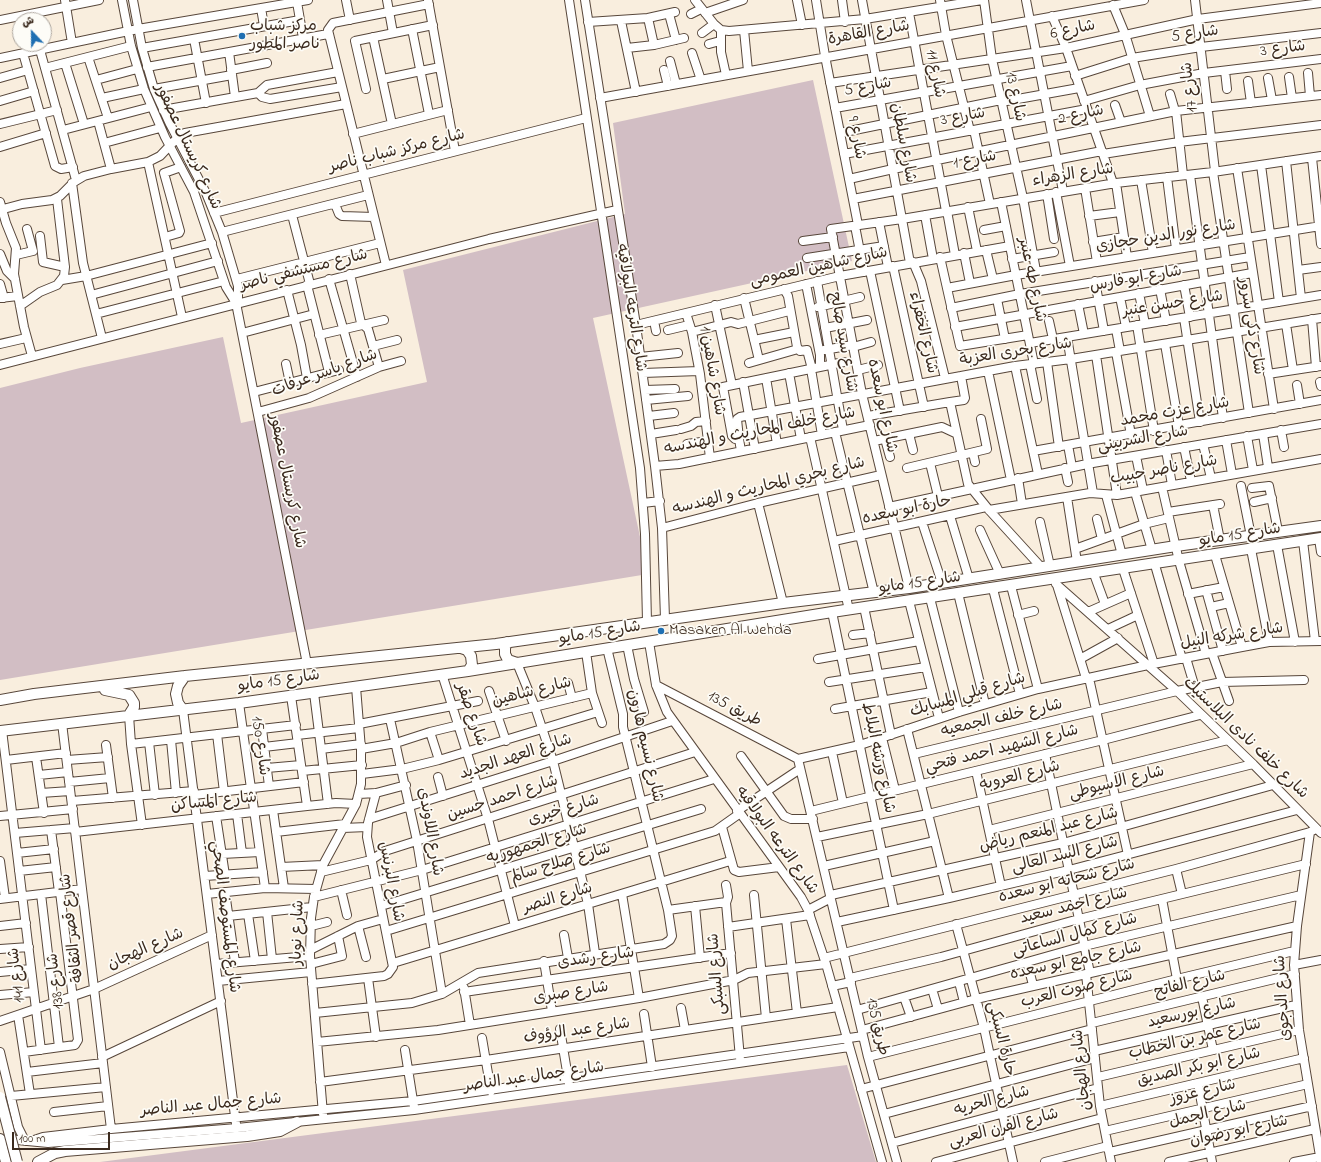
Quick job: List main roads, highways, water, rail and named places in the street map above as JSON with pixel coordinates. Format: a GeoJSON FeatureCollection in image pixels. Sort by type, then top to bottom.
{"type":"FeatureCollection","features":[{"type":"Feature","properties":{"kind":"main road","name":"شارع 15 مايو"},"geometry":{"type":"LineString","coordinates":[[0,700],[34,694],[185,676],[508,642],[782,603],[910,588],[1176,546],[1321,526]]}},
{"type":"Feature","properties":{"kind":"main road","name":"شارع 15 مايو"},"geometry":{"type":"LineString","coordinates":[[1,731],[239,703],[468,671],[864,607],[993,588],[1055,582],[1123,569],[1320,538]]}},
{"type":"Feature","properties":{"kind":"main road"},"geometry":{"type":"LineString","coordinates":[[508,642],[505,648],[505,654],[508,660],[517,663]]}},
{"type":"Feature","properties":{"kind":"main road"},"geometry":{"type":"LineString","coordinates":[[461,648],[470,653],[472,659],[472,665],[468,671]]}},
{"type":"Feature","properties":{"kind":"main road"},"geometry":{"type":"LineString","coordinates":[[183,710],[178,703],[176,694],[180,682],[185,676]]}},
{"type":"Feature","properties":{"kind":"main road"},"geometry":{"type":"LineString","coordinates":[[89,688],[129,695],[134,703],[134,707],[129,715]]}},
{"type":"Feature","properties":{"kind":"main road"},"geometry":{"type":"LineString","coordinates":[[0,1097],[17,1162]]}},
{"type":"Feature","properties":{"kind":"main road"},"geometry":{"type":"LineString","coordinates":[[38,1162],[54,1153],[65,1151],[247,1136],[280,1131],[297,1122]]}},
{"type":"Feature","properties":{"kind":"main road"},"geometry":{"type":"LineString","coordinates":[[0,1138],[6,1162]]}},
{"type":"Feature","properties":{"kind":"place","name":"مركز شباب ناصر المطور"},"geometry":{"type":"Point","coordinates":[242,36]}},
{"type":"Feature","properties":{"kind":"place","name":"Masaken Al Wehda"},"geometry":{"type":"Point","coordinates":[661,631]}}]}
